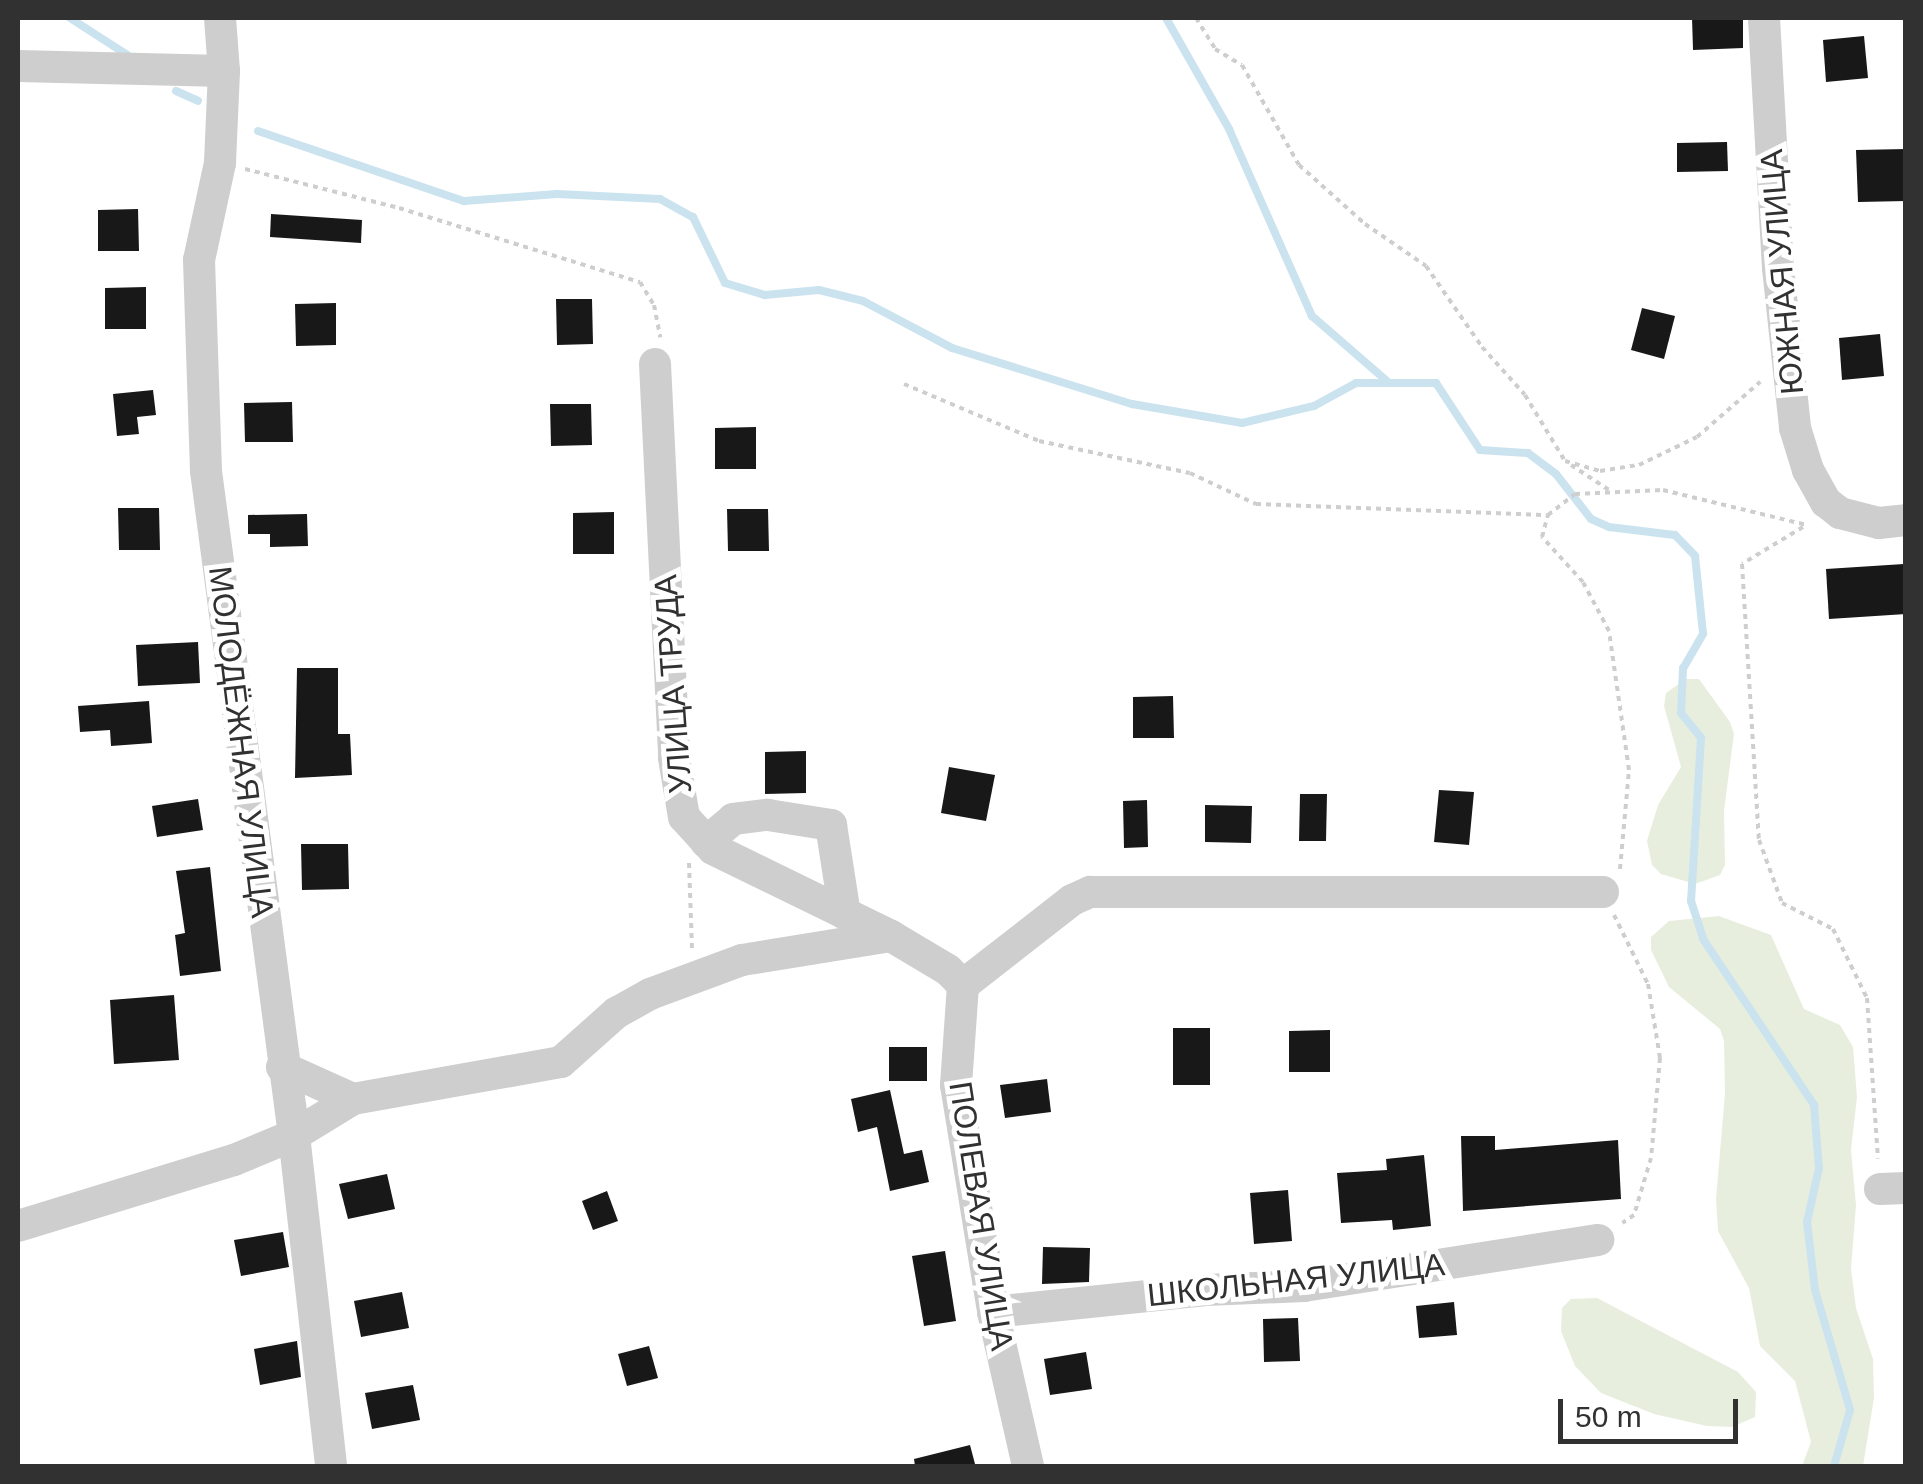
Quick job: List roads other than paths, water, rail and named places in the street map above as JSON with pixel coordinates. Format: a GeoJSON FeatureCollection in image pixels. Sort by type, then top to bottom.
{"type":"FeatureCollection","features":[{"type":"Feature","properties":{"kind":"street","name":"МОЛОДЁЖНАЯ УЛИЦА"},"geometry":{"type":"LineString","coordinates":[[220,18],[224,71],[220,163],[199,260],[206,472],[294,1135],[332,1466]]}},
{"type":"Feature","properties":{"kind":"street","name":"ЮЖНАЯ УЛИЦА"},"geometry":{"type":"LineString","coordinates":[[1764,18],[1778,268],[1795,428],[1808,470],[1826,502],[1840,512],[1879,522],[1906,520]]}},
{"type":"Feature","properties":{"kind":"street"},"geometry":{"type":"LineString","coordinates":[[18,66],[224,71]]}},
{"type":"Feature","properties":{"kind":"street","name":"УЛИЦА ТРУДА"},"geometry":{"type":"LineString","coordinates":[[658,355],[674,758],[678,794],[697,832]]}},
{"type":"Feature","properties":{"kind":"street"},"geometry":{"type":"LineString","coordinates":[[697,832],[733,819],[768,815],[831,825],[845,914]]}},
{"type":"Feature","properties":{"kind":"street"},"geometry":{"type":"LineString","coordinates":[[697,832],[891,936],[956,977],[1090,892],[1603,892]]}},
{"type":"Feature","properties":{"kind":"street"},"geometry":{"type":"LineString","coordinates":[[18,1226],[234,1160],[294,1135],[353,1098],[561,1062],[616,1013],[742,960],[891,936]]}},
{"type":"Feature","properties":{"kind":"street","name":"ПОЛЕВАЯ УЛИЦА"},"geometry":{"type":"LineString","coordinates":[[956,977],[956,1084],[993,1312],[1028,1466]]}},
{"type":"Feature","properties":{"kind":"street"},"geometry":{"type":"LineString","coordinates":[[282,1067],[353,1098]]}},
{"type":"Feature","properties":{"kind":"street","name":"ШКОЛЬНАЯ УЛИЦА"},"geometry":{"type":"LineString","coordinates":[[993,1312],[1206,1290],[1304,1286],[1598,1240]]}},
{"type":"Feature","properties":{"kind":"waterway"},"geometry":{"type":"LineString","coordinates":[[70,18],[129,56]]}},
{"type":"Feature","properties":{"kind":"waterway"},"geometry":{"type":"LineString","coordinates":[[1166,18],[1229,129],[1312,316],[1386,380]]}},
{"type":"Feature","properties":{"kind":"waterway"},"geometry":{"type":"LineString","coordinates":[[176,91],[198,101]]}},
{"type":"Feature","properties":{"kind":"waterway"},"geometry":{"type":"LineString","coordinates":[[258,131],[464,201],[557,194],[660,199],[693,217],[725,283],[765,295],[819,290],[863,301],[952,348],[1132,404],[1242,423],[1314,406],[1356,383],[1436,383],[1480,450],[1528,453],[1556,474],[1591,519],[1609,527],[1675,535],[1695,556],[1703,634],[1683,668],[1681,713],[1701,738],[1691,901],[1703,939],[1814,1105],[1819,1168],[1807,1222],[1815,1290],[1850,1410],[1834,1466]]}}]}
